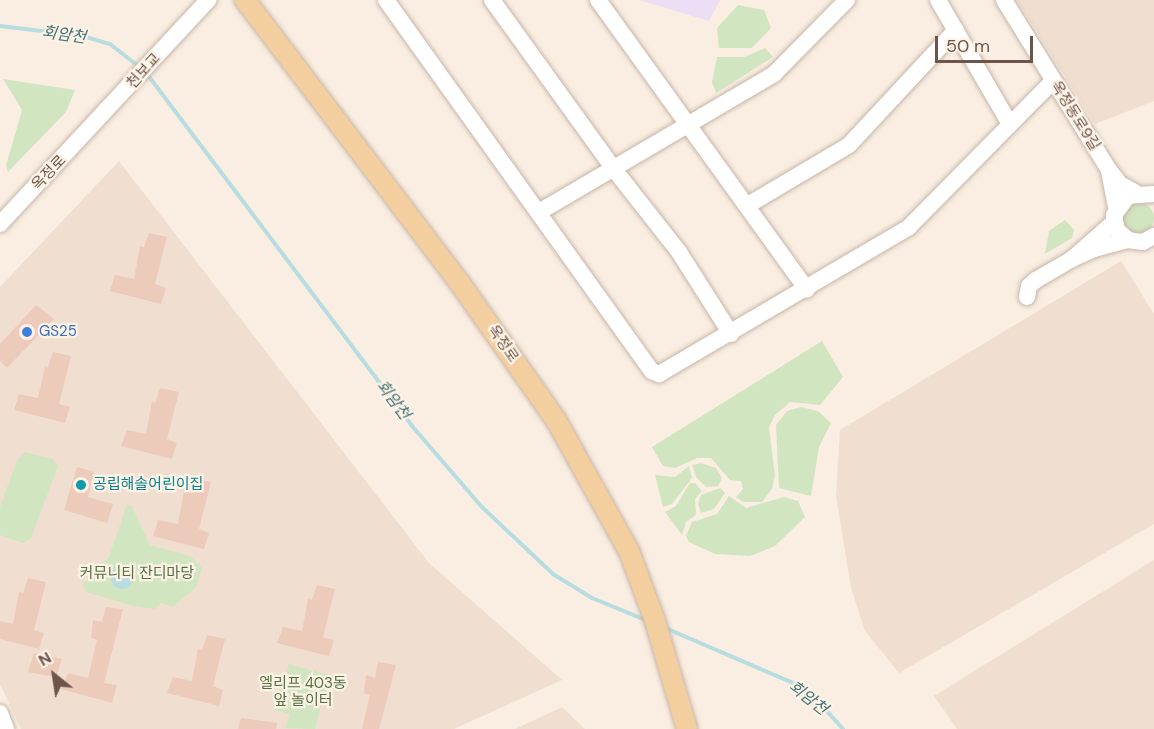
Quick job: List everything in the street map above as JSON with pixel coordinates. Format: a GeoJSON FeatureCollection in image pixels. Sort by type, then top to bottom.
{"type":"FeatureCollection","features":[{"type":"Feature","properties":{"kind":"main road","name":"옥정로"},"geometry":{"type":"LineString","coordinates":[[245,0],[459,282],[556,420],[629,551],[677,692],[687,729]]}},
{"type":"Feature","properties":{"kind":"street","name":"천보교"},"geometry":{"type":"LineString","coordinates":[[97,122],[208,0]]}},
{"type":"Feature","properties":{"kind":"street"},"geometry":{"type":"LineString","coordinates":[[492,0],[613,168],[679,252],[731,334]]}},
{"type":"Feature","properties":{"kind":"street"},"geometry":{"type":"LineString","coordinates":[[598,0],[689,123],[807,290]]}},
{"type":"Feature","properties":{"kind":"street"},"geometry":{"type":"LineString","coordinates":[[539,212],[774,74],[847,0]]}},
{"type":"Feature","properties":{"kind":"street"},"geometry":{"type":"LineString","coordinates":[[938,0],[1010,124]]}},
{"type":"Feature","properties":{"kind":"street","name":"옥정동로9길"},"geometry":{"type":"LineString","coordinates":[[1004,0],[1109,170]]}},
{"type":"Feature","properties":{"kind":"street"},"geometry":{"type":"LineString","coordinates":[[393,3],[652,371],[666,372],[908,228],[1053,81]]}},
{"type":"Feature","properties":{"kind":"street"},"geometry":{"type":"LineString","coordinates":[[748,205],[849,145],[956,30]]}},
{"type":"Feature","properties":{"kind":"street","name":"옥정로"},"geometry":{"type":"LineString","coordinates":[[0,224],[97,122]]}},
{"type":"Feature","properties":{"kind":"street"},"geometry":{"type":"LineString","coordinates":[[1109,170],[1120,184],[1147,195]]}},
{"type":"Feature","properties":{"kind":"street"},"geometry":{"type":"LineString","coordinates":[[1109,170],[1115,215],[1145,242]]}},
{"type":"Feature","properties":{"kind":"street"},"geometry":{"type":"LineString","coordinates":[[1072,259],[1115,215],[1147,195]]}},
{"type":"Feature","properties":{"kind":"street"},"geometry":{"type":"LineString","coordinates":[[1027,297],[1036,280],[1072,259],[1094,249],[1145,242]]}},
{"type":"Feature","properties":{"kind":"street"},"geometry":{"type":"LineString","coordinates":[[0,714],[6,729]]}},
{"type":"Feature","properties":{"kind":"shaded area"},"geometry":{"type":"Polygon","coordinates":[[[639,0],[720,0],[709,21],[639,0]]]}},
{"type":"Feature","properties":{"kind":"shaded area"},"geometry":{"type":"Polygon","coordinates":[[[1017,0],[1154,0],[1154,101],[1095,124],[1017,0]]]}},
{"type":"Feature","properties":{"kind":"shaded area"},"geometry":{"type":"Polygon","coordinates":[[[119,161],[429,563],[562,680],[454,729],[21,729],[0,684],[0,287],[119,161]]]}},
{"type":"Feature","properties":{"kind":"shaded area"},"geometry":{"type":"Polygon","coordinates":[[[1121,261],[1154,314],[1154,524],[899,673],[865,631],[851,588],[836,496],[840,430],[1121,261]]]}},
{"type":"Feature","properties":{"kind":"shaded area"},"geometry":{"type":"Polygon","coordinates":[[[1154,560],[1154,729],[957,729],[934,696],[1154,560]]]}},
{"type":"Feature","properties":{"kind":"shaded area"},"geometry":{"type":"Polygon","coordinates":[[[562,707],[585,729],[515,729],[562,707]]]}},
{"type":"Feature","properties":{"kind":"green space"},"geometry":{"type":"Polygon","coordinates":[[[738,5],[764,10],[771,28],[752,48],[719,48],[717,28],[738,5]]]}},
{"type":"Feature","properties":{"kind":"green space"},"geometry":{"type":"Polygon","coordinates":[[[765,48],[773,57],[716,93],[712,82],[717,57],[744,57],[765,48]]]}},
{"type":"Feature","properties":{"kind":"green space"},"geometry":{"type":"Polygon","coordinates":[[[3,79],[75,90],[66,112],[8,172],[6,166],[22,110],[3,79]]]}},
{"type":"Feature","properties":{"kind":"green space"},"geometry":{"type":"Polygon","coordinates":[[[1138,202],[1149,207],[1154,218],[1149,229],[1138,234],[1127,229],[1122,218],[1127,207],[1138,202]]]}},
{"type":"Feature","properties":{"kind":"green space"},"geometry":{"type":"Polygon","coordinates":[[[1065,220],[1074,230],[1072,238],[1045,254],[1049,231],[1065,220]]]}},
{"type":"Feature","properties":{"kind":"green space"},"geometry":{"type":"Polygon","coordinates":[[[822,341],[843,377],[820,405],[790,402],[775,415],[769,427],[775,476],[772,489],[762,502],[743,502],[736,497],[743,489],[741,481],[730,480],[711,458],[697,458],[675,468],[663,466],[652,447],[822,341]]]}},
{"type":"Feature","properties":{"kind":"green space"},"geometry":{"type":"Polygon","coordinates":[[[801,407],[818,411],[831,423],[819,447],[811,496],[779,488],[776,425],[787,411],[801,407]]]}},
{"type":"Feature","properties":{"kind":"green space"},"geometry":{"type":"Polygon","coordinates":[[[25,452],[53,459],[58,466],[31,539],[22,543],[0,535],[0,507],[17,460],[25,452]]]}},
{"type":"Feature","properties":{"kind":"green space"},"geometry":{"type":"Polygon","coordinates":[[[701,463],[716,468],[722,478],[718,486],[706,487],[696,477],[692,465],[701,463]]]}},
{"type":"Feature","properties":{"kind":"green space"},"geometry":{"type":"Polygon","coordinates":[[[689,466],[692,478],[672,504],[663,507],[655,475],[675,477],[689,466]]]}},
{"type":"Feature","properties":{"kind":"green space"},"geometry":{"type":"Polygon","coordinates":[[[690,483],[695,483],[702,491],[695,499],[696,515],[686,522],[682,535],[665,512],[676,506],[690,483]]]}},
{"type":"Feature","properties":{"kind":"green space"},"geometry":{"type":"Polygon","coordinates":[[[720,488],[725,493],[714,509],[701,513],[698,504],[701,495],[720,488]]]}},
{"type":"Feature","properties":{"kind":"green space"},"geometry":{"type":"Polygon","coordinates":[[[729,496],[746,508],[784,497],[798,501],[805,517],[775,546],[750,556],[715,554],[689,542],[686,536],[692,522],[717,514],[729,496]]]}},
{"type":"Feature","properties":{"kind":"green space","name":"커뮤니티 잔디마당"},"geometry":{"type":"Polygon","coordinates":[[[127,504],[132,506],[150,545],[190,556],[202,568],[196,587],[173,607],[161,603],[154,609],[133,606],[86,592],[82,585],[109,557],[127,504]]]}},
{"type":"Feature","properties":{"kind":"green space","name":"엘리프 403동 앞 놀이터"},"geometry":{"type":"Polygon","coordinates":[[[289,664],[329,675],[315,729],[285,728],[290,714],[275,710],[289,664]]]}},
{"type":"Feature","properties":{"kind":"water"},"geometry":{"type":"Polygon","coordinates":[[[122,567],[130,570],[133,578],[130,586],[122,589],[114,586],[111,578],[114,570],[122,567]]]}},
{"type":"Feature","properties":{"kind":"building"},"geometry":{"type":"Polygon","coordinates":[[[149,233],[167,237],[155,284],[166,288],[161,304],[110,291],[115,275],[134,279],[140,246],[144,247],[149,233]]]}},
{"type":"Feature","properties":{"kind":"building","name":"GS25"},"geometry":{"type":"Polygon","coordinates":[[[36,305],[54,319],[7,368],[0,361],[0,344],[36,305]]]}},
{"type":"Feature","properties":{"kind":"building"},"geometry":{"type":"Polygon","coordinates":[[[53,352],[71,356],[59,404],[70,407],[65,423],[14,410],[19,394],[38,398],[45,366],[48,367],[53,352]]]}},
{"type":"Feature","properties":{"kind":"building"},"geometry":{"type":"Polygon","coordinates":[[[160,388],[179,392],[167,439],[177,443],[172,459],[121,446],[127,430],[146,434],[152,401],[155,403],[160,388]]]}},
{"type":"Feature","properties":{"kind":"building","name":"공립해솔어린이집"},"geometry":{"type":"Polygon","coordinates":[[[77,467],[94,472],[88,497],[113,504],[107,523],[64,510],[77,467]]]}},
{"type":"Feature","properties":{"kind":"building"},"geometry":{"type":"Polygon","coordinates":[[[192,478],[211,482],[199,529],[209,533],[204,549],[153,536],[158,520],[178,524],[184,491],[188,493],[192,478]]]}},
{"type":"Feature","properties":{"kind":"building"},"geometry":{"type":"Polygon","coordinates":[[[28,578],[46,582],[34,630],[44,633],[39,649],[0,639],[0,621],[13,624],[19,592],[23,593],[28,578]]]}},
{"type":"Feature","properties":{"kind":"building"},"geometry":{"type":"Polygon","coordinates":[[[317,585],[335,589],[323,637],[334,640],[329,656],[277,643],[283,627],[302,631],[308,599],[312,600],[317,585]]]}},
{"type":"Feature","properties":{"kind":"building"},"geometry":{"type":"Polygon","coordinates":[[[106,607],[123,609],[104,683],[117,685],[112,703],[61,689],[68,673],[88,678],[97,640],[91,638],[93,620],[102,622],[106,607]]]}},
{"type":"Feature","properties":{"kind":"building"},"geometry":{"type":"Polygon","coordinates":[[[207,635],[225,639],[213,686],[223,690],[219,706],[167,693],[173,677],[192,681],[198,649],[202,650],[207,635]]]}},
{"type":"Feature","properties":{"kind":"building"},"geometry":{"type":"Polygon","coordinates":[[[34,653],[62,659],[56,677],[28,672],[34,653]]]}},
{"type":"Feature","properties":{"kind":"building"},"geometry":{"type":"Polygon","coordinates":[[[378,662],[396,665],[379,729],[362,729],[370,695],[364,693],[366,675],[375,678],[378,662]]]}},
{"type":"Feature","properties":{"kind":"building"},"geometry":{"type":"Polygon","coordinates":[[[241,718],[277,723],[276,729],[238,729],[241,718]]]}},
{"type":"Feature","properties":{"kind":"waterway","name":"회암천"},"geometry":{"type":"LineString","coordinates":[[0,26],[83,36],[110,44],[139,67]]}},
{"type":"Feature","properties":{"kind":"waterway","name":"회암천"},"geometry":{"type":"LineString","coordinates":[[147,74],[412,426],[482,507],[553,574],[592,598],[648,621]]}},
{"type":"Feature","properties":{"kind":"waterway","name":"회암천"},"geometry":{"type":"LineString","coordinates":[[663,627],[793,683],[825,709],[843,729]]}},
{"type":"Feature","properties":{"kind":"place","name":"GS25"},"geometry":{"type":"Point","coordinates":[27,332]}},
{"type":"Feature","properties":{"kind":"place","name":"공립해솔어린이집"},"geometry":{"type":"Point","coordinates":[81,485]}}]}
